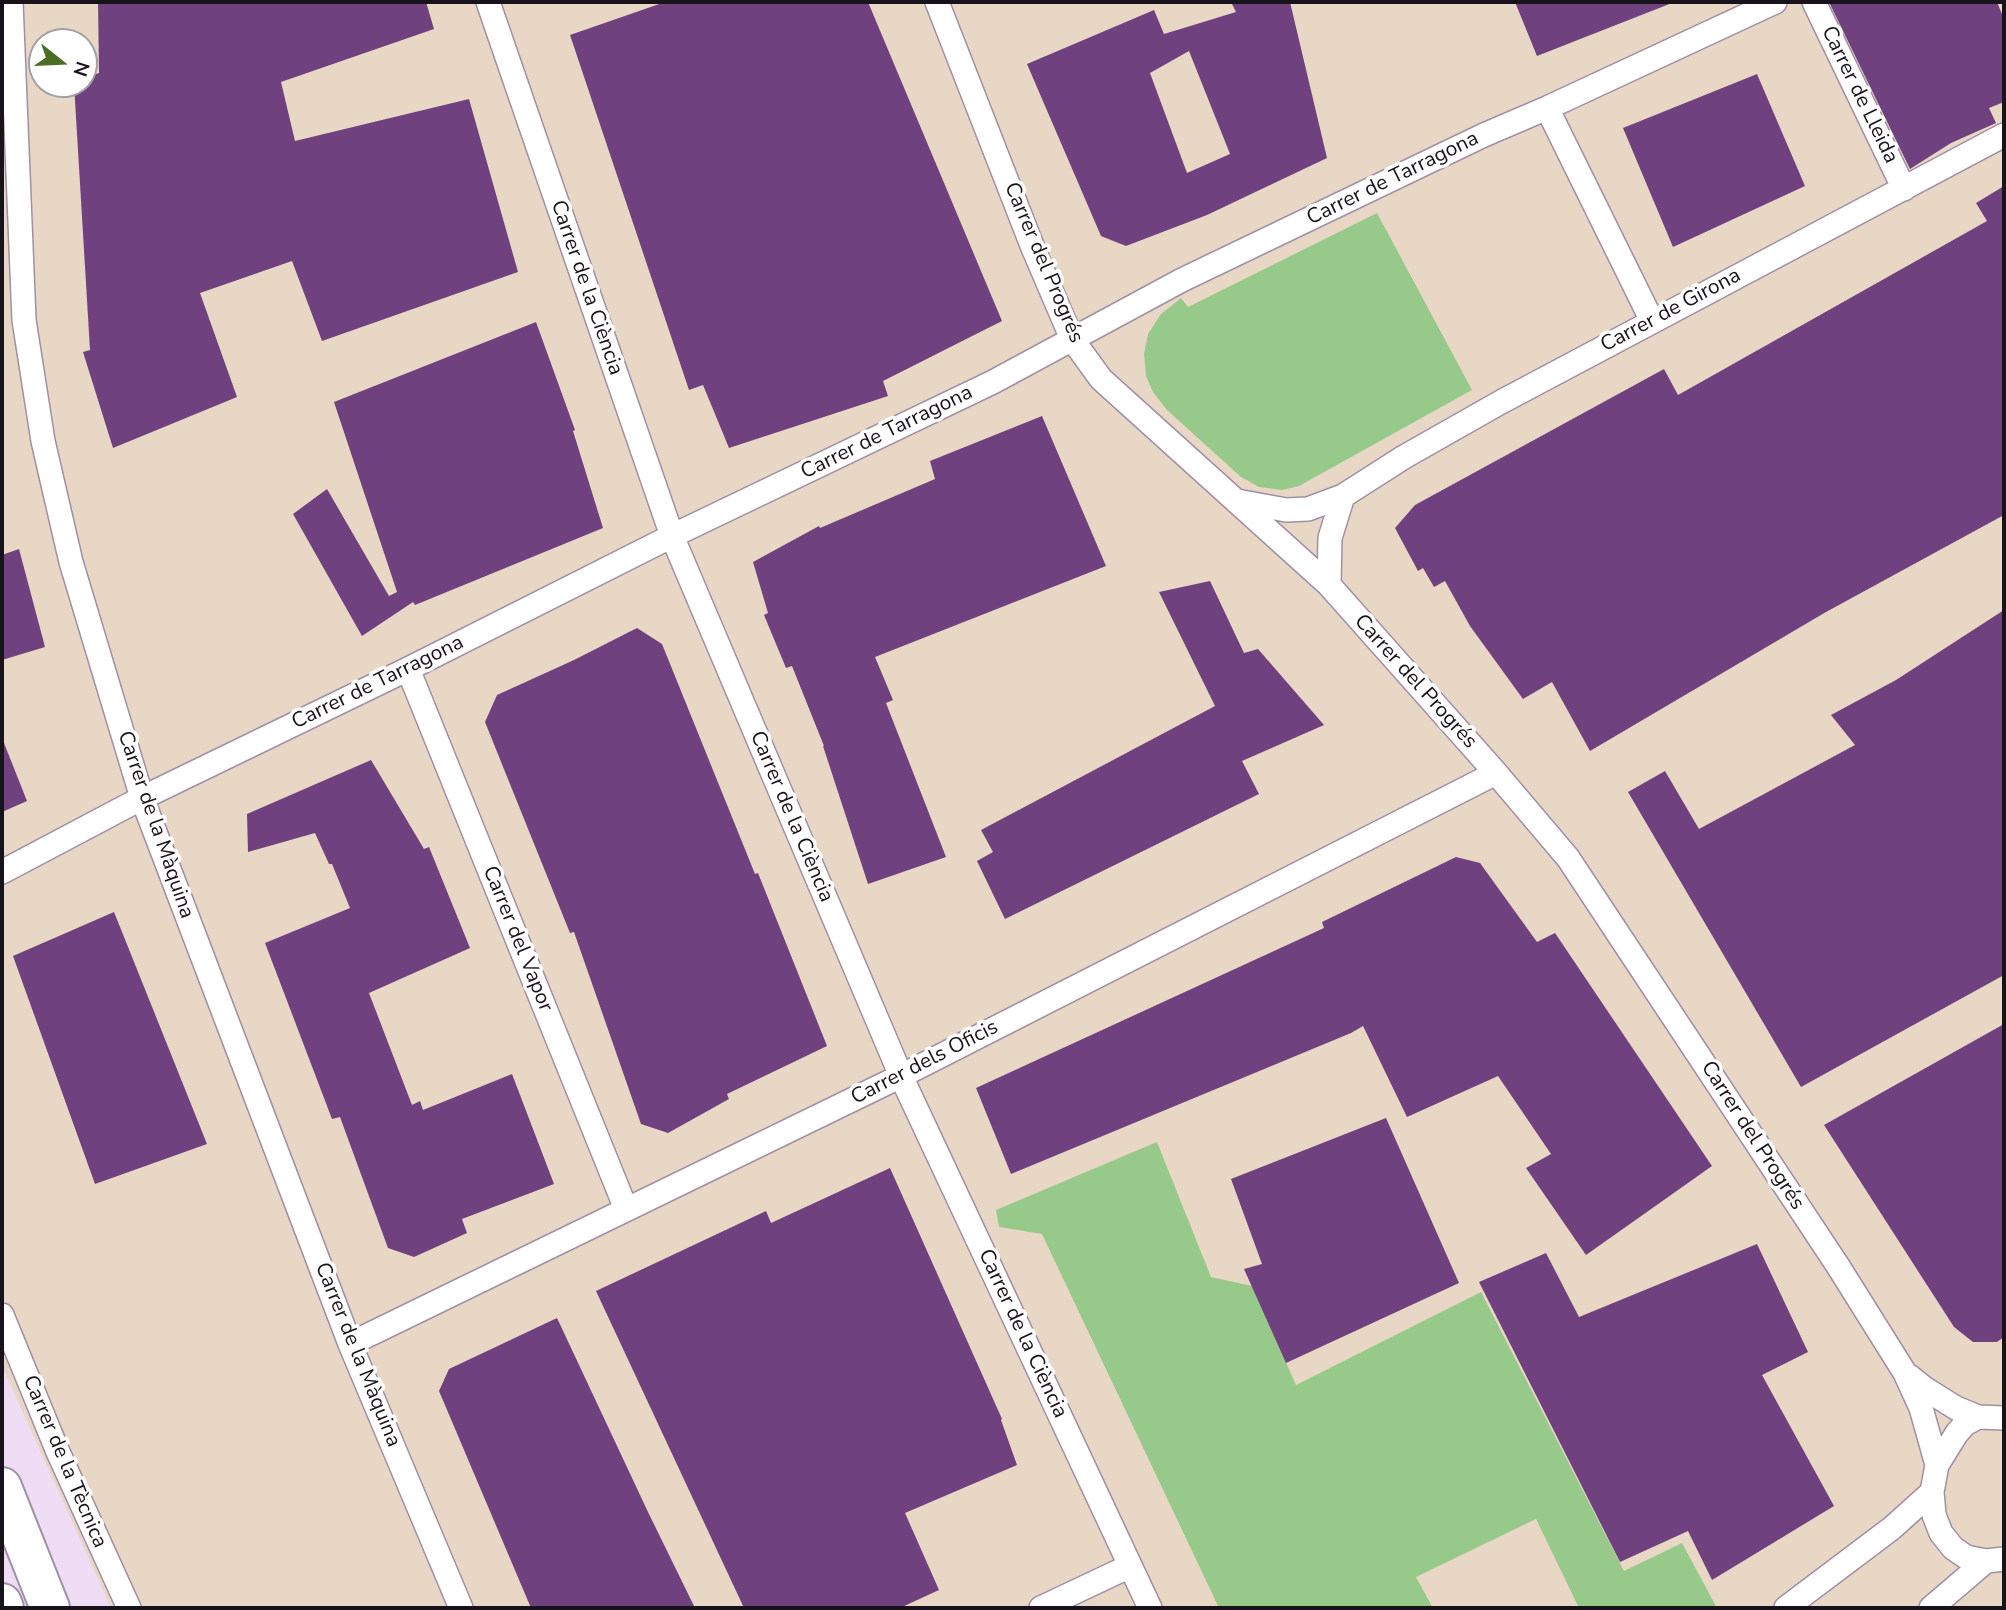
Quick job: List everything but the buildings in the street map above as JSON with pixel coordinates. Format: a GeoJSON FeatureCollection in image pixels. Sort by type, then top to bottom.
{"type":"FeatureCollection","features":[{"type":"Feature","properties":{"kind":"highway"},"geometry":{"type":"LineString","coordinates":[[2,1487],[50,1608]]}},
{"type":"Feature","properties":{"kind":"highway"},"geometry":{"type":"LineString","coordinates":[[2,1603],[4,1608]]}},
{"type":"Feature","properties":{"kind":"street","name":"Carrer de la Màquina"},"geometry":{"type":"LineString","coordinates":[[11,2],[24,320],[43,441],[71,562],[142,798],[350,1344],[461,1608]]}},
{"type":"Feature","properties":{"kind":"street","name":"Carrer de la Ciència"},"geometry":{"type":"LineString","coordinates":[[488,2],[672,536],[901,1076],[1150,1608]]}},
{"type":"Feature","properties":{"kind":"street","name":"Carrer del Progrés"},"geometry":{"type":"LineString","coordinates":[[937,2],[1033,248],[1072,339],[1101,379],[1329,585],[1568,858],[1838,1266],[1905,1373],[1922,1408],[1937,1465]]}},
{"type":"Feature","properties":{"kind":"street","name":"Carrer de Tarragona"},"geometry":{"type":"LineString","coordinates":[[2,872],[142,798],[408,669],[672,536],[993,382],[1182,280],[1484,135],[1775,2]]}},
{"type":"Feature","properties":{"kind":"street","name":"Carrer de Lleida"},"geometry":{"type":"LineString","coordinates":[[1814,2],[1904,189]]}},
{"type":"Feature","properties":{"kind":"street"},"geometry":{"type":"LineString","coordinates":[[1547,108],[1652,321]]}},
{"type":"Feature","properties":{"kind":"street","name":"Carrer de Girona"},"geometry":{"type":"LineString","coordinates":[[1236,501],[1286,510],[1308,509],[1343,496],[1404,457],[1652,321],[2004,135]]}},
{"type":"Feature","properties":{"kind":"street"},"geometry":{"type":"LineString","coordinates":[[1329,585],[1330,538],[1343,496]]}},
{"type":"Feature","properties":{"kind":"street","name":"Carrer del Vapor"},"geometry":{"type":"LineString","coordinates":[[408,669],[626,1209]]}},
{"type":"Feature","properties":{"kind":"street","name":"Carrer dels Oficis"},"geometry":{"type":"LineString","coordinates":[[350,1344],[901,1076],[1496,773]]}},
{"type":"Feature","properties":{"kind":"street","name":"Carrer de la Tècnica"},"geometry":{"type":"LineString","coordinates":[[2,1315],[58,1452],[129,1608]]}},
{"type":"Feature","properties":{"kind":"street","name":"Carrer del Progrés"},"geometry":{"type":"LineString","coordinates":[[1905,1373],[1923,1388],[1956,1408],[1978,1417]]}},
{"type":"Feature","properties":{"kind":"street"},"geometry":{"type":"LineString","coordinates":[[1995,1560],[1966,1557],[1953,1548],[1941,1533],[1934,1515],[1932,1492],[1937,1465],[1965,1424],[1978,1417],[2004,1416]]}},
{"type":"Feature","properties":{"kind":"street"},"geometry":{"type":"LineString","coordinates":[[1786,1608],[1892,1528],[1932,1492]]}},
{"type":"Feature","properties":{"kind":"street"},"geometry":{"type":"LineString","coordinates":[[1931,1608],[1995,1560]]}},
{"type":"Feature","properties":{"kind":"street"},"geometry":{"type":"LineString","coordinates":[[1041,1608],[1130,1566]]}},
{"type":"Feature","properties":{"kind":"shaded area"},"geometry":{"type":"Polygon","coordinates":[[[2,2],[2004,2],[2004,1608],[111,1608],[2,1366],[2,2]]]}},
{"type":"Feature","properties":{"kind":"green space"},"geometry":{"type":"Polygon","coordinates":[[[1377,213],[1472,390],[1299,486],[1282,490],[1259,487],[1241,477],[1167,410],[1153,392],[1146,376],[1144,354],[1148,334],[1161,314],[1181,298],[1188,307],[1377,213]]]}},
{"type":"Feature","properties":{"kind":"green space"},"geometry":{"type":"Polygon","coordinates":[[[1157,1142],[1211,1277],[1252,1286],[1296,1385],[1481,1292],[1624,1571],[1682,1543],[1717,1608],[1579,1608],[1536,1519],[1416,1577],[1433,1608],[1219,1608],[1042,1234],[999,1227],[996,1210],[1157,1142]]]}}]}
